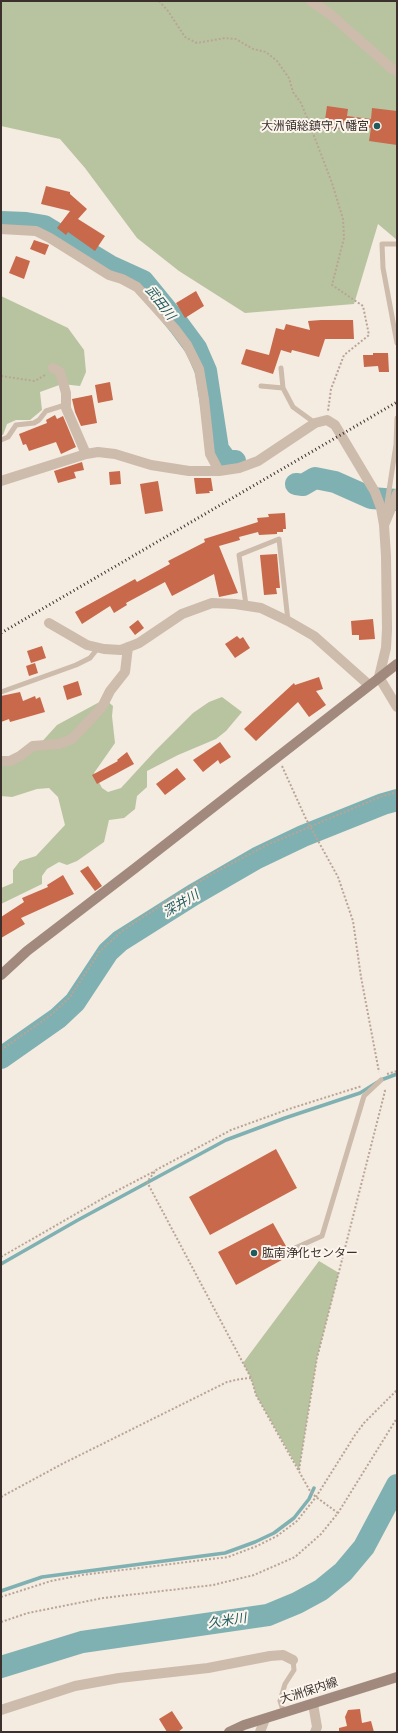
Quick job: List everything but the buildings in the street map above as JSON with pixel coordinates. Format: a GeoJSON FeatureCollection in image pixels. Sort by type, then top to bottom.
{"type":"FeatureCollection","features":[{"type":"Feature","properties":{"kind":"street"},"geometry":{"type":"LineString","coordinates":[[311,1],[330,14],[391,68],[397,71]]}},
{"type":"Feature","properties":{"kind":"street"},"geometry":{"type":"LineString","coordinates":[[1,230],[36,231],[50,238],[109,276],[122,279],[136,287],[175,329],[188,345],[199,369],[210,454],[219,471]]}},
{"type":"Feature","properties":{"kind":"street"},"geometry":{"type":"LineString","coordinates":[[53,368],[60,372],[66,393],[65,405],[86,454]]}},
{"type":"Feature","properties":{"kind":"street"},"geometry":{"type":"LineString","coordinates":[[1,481],[86,454],[98,452],[115,454],[151,465],[189,471],[219,471],[239,468],[258,461],[315,423],[327,420],[335,425],[374,492],[381,508],[384,525],[387,629],[386,648],[379,677],[397,707]]}},
{"type":"Feature","properties":{"kind":"street"},"geometry":{"type":"LineString","coordinates":[[384,525],[397,494]]}},
{"type":"Feature","properties":{"kind":"street"},"geometry":{"type":"LineString","coordinates":[[49,623],[87,646],[121,650],[139,643],[182,614],[212,603],[246,605],[261,608],[314,636],[369,685]]}},
{"type":"Feature","properties":{"kind":"street"},"geometry":{"type":"LineString","coordinates":[[1,760],[10,761],[34,746],[59,744],[72,739],[102,707],[110,691],[125,672],[128,647]]}},
{"type":"Feature","properties":{"kind":"street"},"geometry":{"type":"LineString","coordinates":[[1,975],[27,951],[397,664]]}},
{"type":"Feature","properties":{"kind":"street"},"geometry":{"type":"LineString","coordinates":[[1,1710],[75,1686],[119,1678],[208,1668],[270,1656],[282,1655],[293,1660]]}},
{"type":"Feature","properties":{"kind":"street","name":"大洲保内線"},"geometry":{"type":"LineString","coordinates":[[229,1732],[397,1677]]}},
{"type":"Feature","properties":{"kind":"street"},"geometry":{"type":"LineString","coordinates":[[312,1704],[317,1727],[315,1732]]}},
{"type":"Feature","properties":{"kind":"street"},"geometry":{"type":"LineString","coordinates":[[260,1732],[265,1719]]}},
{"type":"Feature","properties":{"kind":"lane"},"geometry":{"type":"LineString","coordinates":[[397,244],[382,244],[382,268],[397,343]]}},
{"type":"Feature","properties":{"kind":"lane"},"geometry":{"type":"LineString","coordinates":[[281,368],[283,388],[293,408],[315,423]]}},
{"type":"Feature","properties":{"kind":"lane"},"geometry":{"type":"LineString","coordinates":[[260,386],[283,388]]}},
{"type":"Feature","properties":{"kind":"lane"},"geometry":{"type":"LineString","coordinates":[[1,440],[8,437],[16,425],[34,423],[39,420],[46,411],[65,405]]}},
{"type":"Feature","properties":{"kind":"lane"},"geometry":{"type":"LineString","coordinates":[[384,525],[392,477],[397,418]]}},
{"type":"Feature","properties":{"kind":"lane"},"geometry":{"type":"LineString","coordinates":[[246,605],[239,555],[279,540],[288,621]]}},
{"type":"Feature","properties":{"kind":"lane"},"geometry":{"type":"LineString","coordinates":[[1,692],[76,665],[90,658],[98,648]]}},
{"type":"Feature","properties":{"kind":"lane"},"geometry":{"type":"LineString","coordinates":[[295,1248],[322,1236],[364,1096],[380,1080]]}},
{"type":"Feature","properties":{"kind":"lane"},"geometry":{"type":"LineString","coordinates":[[284,1713],[280,1701],[285,1684],[294,1670],[293,1660]]}},
{"type":"Feature","properties":{"kind":"path"},"geometry":{"type":"LineString","coordinates":[[159,1],[168,11],[185,37],[197,43],[225,38],[236,39],[253,49],[266,52],[277,61],[289,78],[293,92],[301,103],[308,120],[332,183],[343,219],[344,238],[332,285],[363,306],[369,335],[344,355],[331,389],[327,420]]}},
{"type":"Feature","properties":{"kind":"path"},"geometry":{"type":"LineString","coordinates":[[1,376],[35,381],[46,375],[53,368]]}},
{"type":"Feature","properties":{"kind":"path"},"geometry":{"type":"LineString","coordinates":[[278,757],[310,826],[338,877],[353,921],[361,977],[380,1080],[385,1091],[317,1358],[299,1470]]}},
{"type":"Feature","properties":{"kind":"path"},"geometry":{"type":"LineString","coordinates":[[1,1050],[51,1016],[70,997],[100,951],[122,931],[212,874],[267,845],[380,797],[397,792]]}},
{"type":"Feature","properties":{"kind":"path"},"geometry":{"type":"LineString","coordinates":[[1,1257],[105,1197],[231,1130],[288,1109],[380,1080]]}},
{"type":"Feature","properties":{"kind":"path"},"geometry":{"type":"LineString","coordinates":[[156,1170],[147,1182],[251,1378],[256,1395],[310,1491],[338,1513]]}},
{"type":"Feature","properties":{"kind":"path"},"geometry":{"type":"LineString","coordinates":[[1,1497],[62,1464],[227,1382],[251,1378]]}},
{"type":"Feature","properties":{"kind":"path"},"geometry":{"type":"LineString","coordinates":[[1,1598],[51,1581],[82,1574],[228,1557],[257,1546],[277,1536],[297,1521],[316,1497],[364,1423],[397,1390]]}},
{"type":"Feature","properties":{"kind":"path"},"geometry":{"type":"LineString","coordinates":[[1,1622],[28,1613],[102,1598],[213,1586],[254,1574],[295,1557],[321,1534],[338,1513],[397,1418]]}},
{"type":"Feature","properties":{"kind":"green space"},"geometry":{"type":"Polygon","coordinates":[[[1,1],[397,1],[397,240],[378,224],[354,304],[245,313],[179,271],[137,238],[85,168],[60,139],[1,126],[1,1]]]}},
{"type":"Feature","properties":{"kind":"green space"},"geometry":{"type":"Polygon","coordinates":[[[1,296],[68,328],[84,350],[86,372],[80,386],[62,384],[40,392],[42,410],[30,420],[16,420],[7,424],[3,435],[1,435],[1,296]]]}},
{"type":"Feature","properties":{"kind":"green space"},"geometry":{"type":"Polygon","coordinates":[[[222,697],[242,712],[226,731],[216,739],[178,755],[147,771],[147,787],[137,796],[135,809],[124,818],[109,820],[104,842],[77,861],[67,865],[59,862],[47,869],[42,876],[42,884],[1,904],[1,888],[13,883],[13,870],[20,861],[36,856],[65,825],[58,797],[49,788],[37,789],[12,797],[1,796],[1,764],[38,746],[57,725],[105,699],[113,706],[112,716],[115,743],[94,773],[102,788],[108,792],[121,788],[193,713],[209,702],[222,697]]]}},
{"type":"Feature","properties":{"kind":"green space"},"geometry":{"type":"Polygon","coordinates":[[[319,1261],[339,1273],[317,1358],[299,1470],[256,1395],[251,1378],[243,1363],[319,1261]]]}},
{"type":"Feature","properties":{"kind":"waterway","name":"武田川"},"geometry":{"type":"LineString","coordinates":[[1,222],[26,223],[44,226],[110,266],[143,281],[196,348],[206,371],[218,449],[227,461],[235,461]]}},
{"type":"Feature","properties":{"kind":"waterway","name":"武田川"},"geometry":{"type":"LineString","coordinates":[[296,484],[303,485],[315,478],[335,482],[371,498],[397,500]]}},
{"type":"Feature","properties":{"kind":"waterway","name":"深井川"},"geometry":{"type":"LineString","coordinates":[[1,1058],[58,1018],[75,1002],[108,952],[120,941],[193,895],[257,858],[303,836],[383,804],[397,800]]}},
{"type":"Feature","properties":{"kind":"waterway"},"geometry":{"type":"LineString","coordinates":[[1,1264],[78,1220],[226,1140],[285,1118],[360,1093],[381,1080],[397,1074]]}},
{"type":"Feature","properties":{"kind":"waterway","name":"久米川"},"geometry":{"type":"LineString","coordinates":[[1,1667],[82,1642],[268,1615],[297,1603],[321,1590],[343,1572],[364,1547],[397,1485]]}},
{"type":"Feature","properties":{"kind":"waterway"},"geometry":{"type":"LineString","coordinates":[[1,1591],[42,1577],[225,1553],[274,1533],[294,1518],[309,1499],[314,1488]]}},
{"type":"Feature","properties":{"kind":"railway"},"geometry":{"type":"LineString","coordinates":[[1,633],[397,402]]}},
{"type":"Feature","properties":{"kind":"place","name":"大洲領総鎮守八幡宮"},"geometry":{"type":"Point","coordinates":[377,126]}},
{"type":"Feature","properties":{"kind":"place","name":"肱南浄化センター"},"geometry":{"type":"Point","coordinates":[254,1253]}}]}
